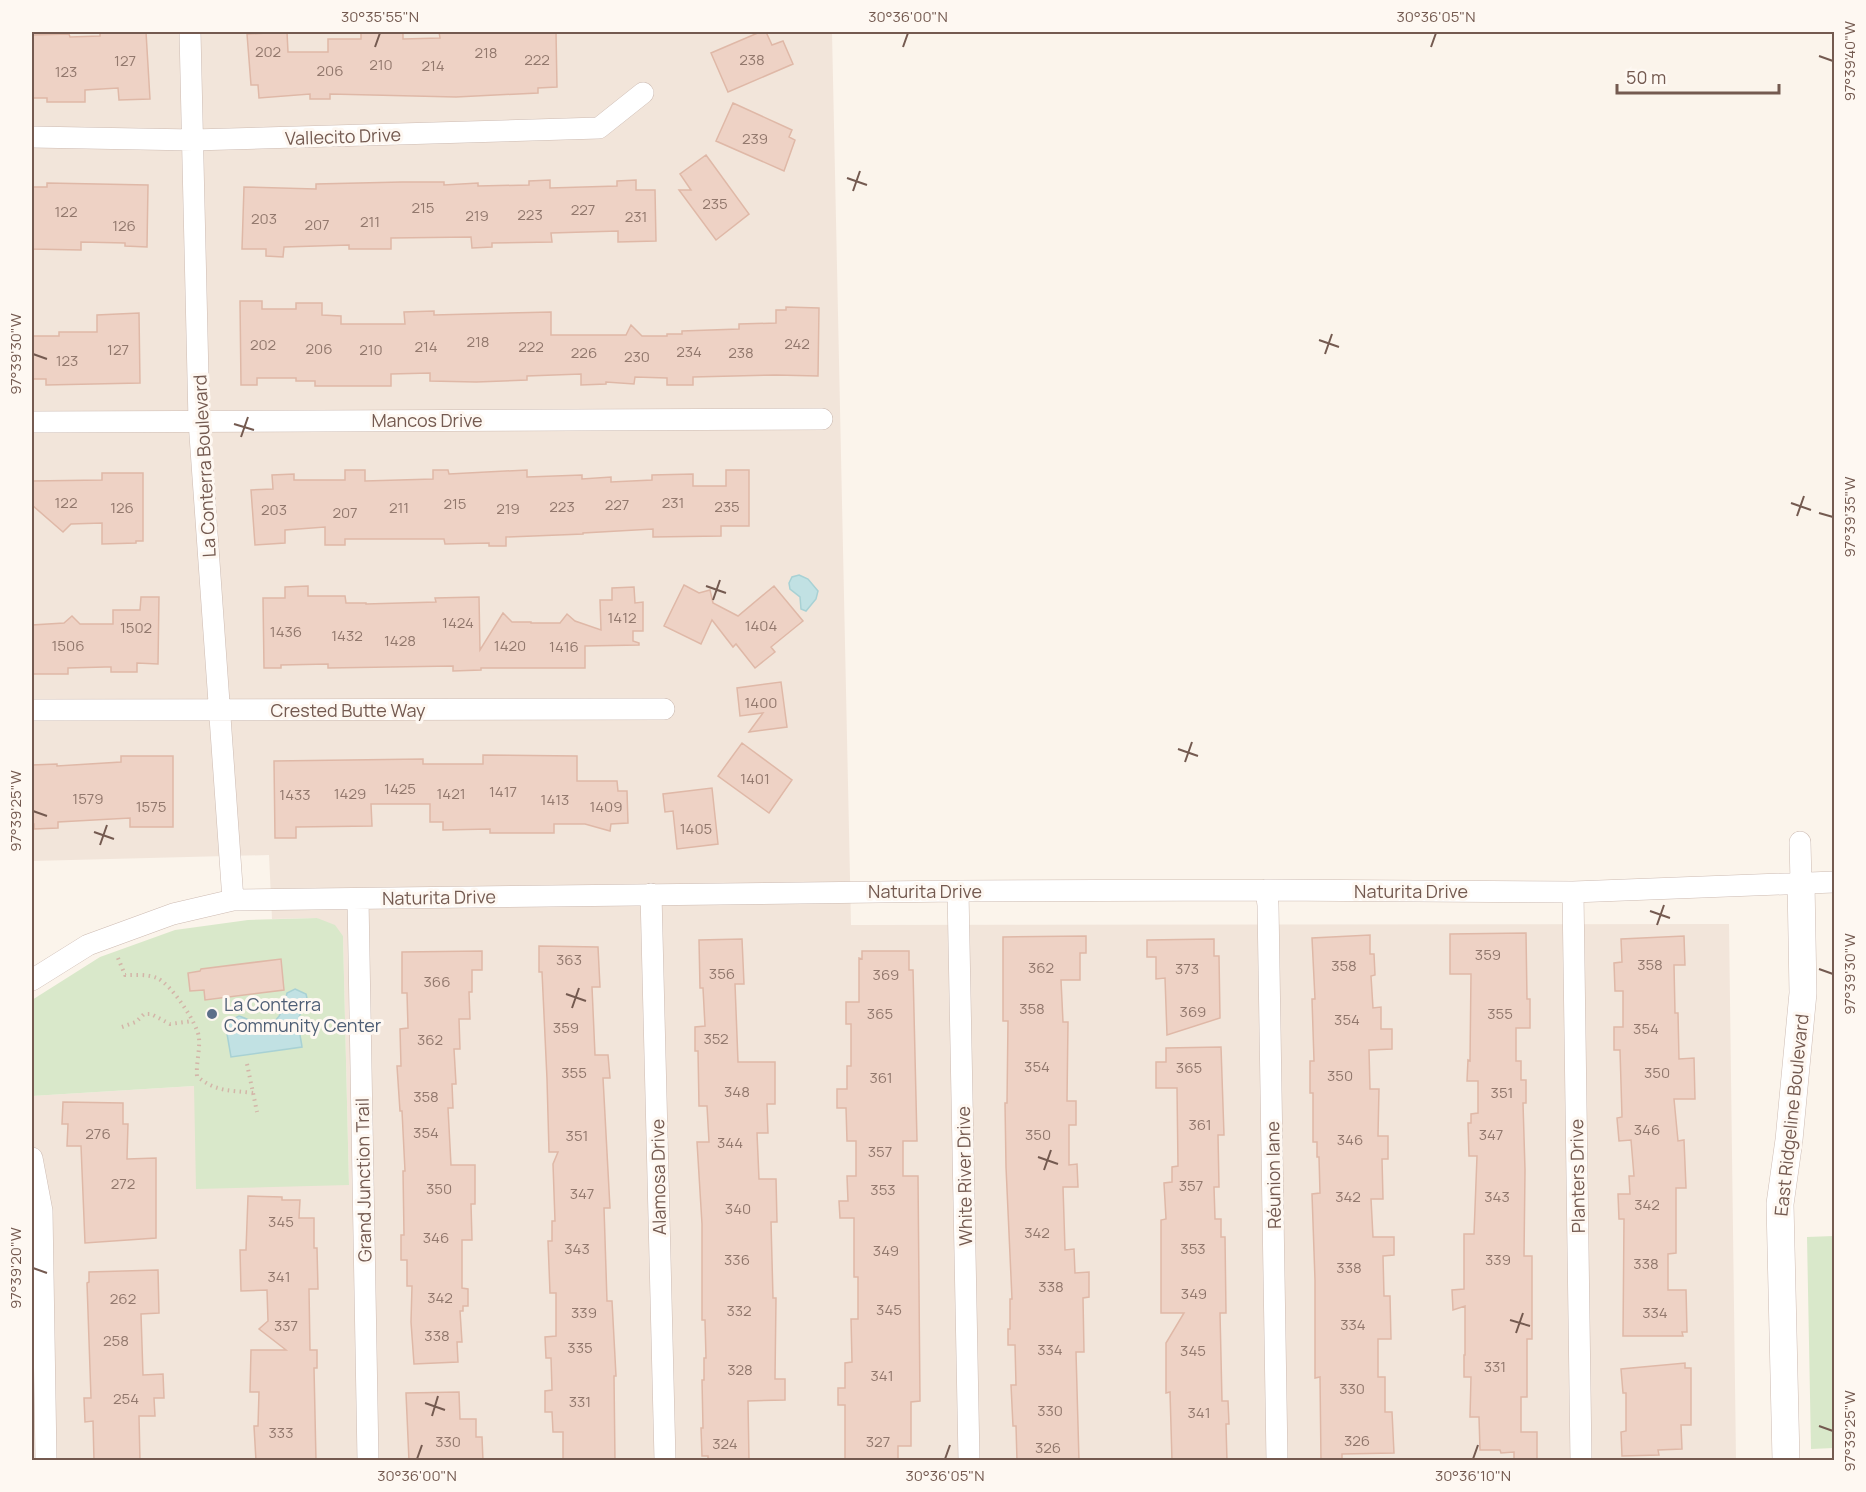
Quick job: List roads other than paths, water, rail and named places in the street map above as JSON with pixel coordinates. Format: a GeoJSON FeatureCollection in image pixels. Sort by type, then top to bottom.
{"type":"FeatureCollection","features":[{"type":"Feature","properties":{"kind":"street","name":"La Conterra Boulevard"},"geometry":{"type":"LineString","coordinates":[[190,32],[199,421],[221,710],[232,900]]}},
{"type":"Feature","properties":{"kind":"street","name":"Vallecito Drive"},"geometry":{"type":"LineString","coordinates":[[32,137],[193,140],[599,128],[643,93]]}},
{"type":"Feature","properties":{"kind":"street","name":"Mancos Drive"},"geometry":{"type":"LineString","coordinates":[[32,422],[822,419]]}},
{"type":"Feature","properties":{"kind":"street","name":"Crested Butte Way"},"geometry":{"type":"LineString","coordinates":[[32,710],[664,709]]}},
{"type":"Feature","properties":{"kind":"street","name":"East Ridgeline Boulevard"},"geometry":{"type":"LineString","coordinates":[[1786,1461],[1780,1204],[1789,1140],[1803,993],[1800,842]]}},
{"type":"Feature","properties":{"kind":"street","name":"Naturita Drive"},"geometry":{"type":"LineString","coordinates":[[32,980],[88,945],[173,914],[232,900],[958,891],[1573,892],[1834,882]]}},
{"type":"Feature","properties":{"kind":"street","name":"Réunion lane"},"geometry":{"type":"LineString","coordinates":[[1266,890],[1277,1461]]}},
{"type":"Feature","properties":{"kind":"street","name":"White River Drive"},"geometry":{"type":"LineString","coordinates":[[958,891],[969,1461]]}},
{"type":"Feature","properties":{"kind":"street","name":"Planters Drive"},"geometry":{"type":"LineString","coordinates":[[1573,892],[1581,1461]]}},
{"type":"Feature","properties":{"kind":"street","name":"Alamosa Drive"},"geometry":{"type":"LineString","coordinates":[[651,894],[665,1461]]}},
{"type":"Feature","properties":{"kind":"street","name":"Grand Junction Trail"},"geometry":{"type":"LineString","coordinates":[[358,899],[368,1461]]}},
{"type":"Feature","properties":{"kind":"street"},"geometry":{"type":"LineString","coordinates":[[32,1158],[42,1211],[46,1461]]}},
{"type":"Feature","properties":{"kind":"water"},"geometry":{"type":"Polygon","coordinates":[[[799,575],[808,579],[818,591],[816,599],[806,611],[801,609],[800,597],[790,589],[789,583],[792,577],[799,575]]]}},
{"type":"Feature","properties":{"kind":"water"},"geometry":{"type":"Polygon","coordinates":[[[295,989],[306,994],[307,998],[299,1021],[302,1047],[231,1057],[226,1028],[229,1021],[239,1016],[255,1022],[271,1023],[282,1011],[287,993],[295,989]]]}},
{"type":"Feature","properties":{"kind":"place","name":"La Conterra Community Center"},"geometry":{"type":"Point","coordinates":[212,1014]}}]}
